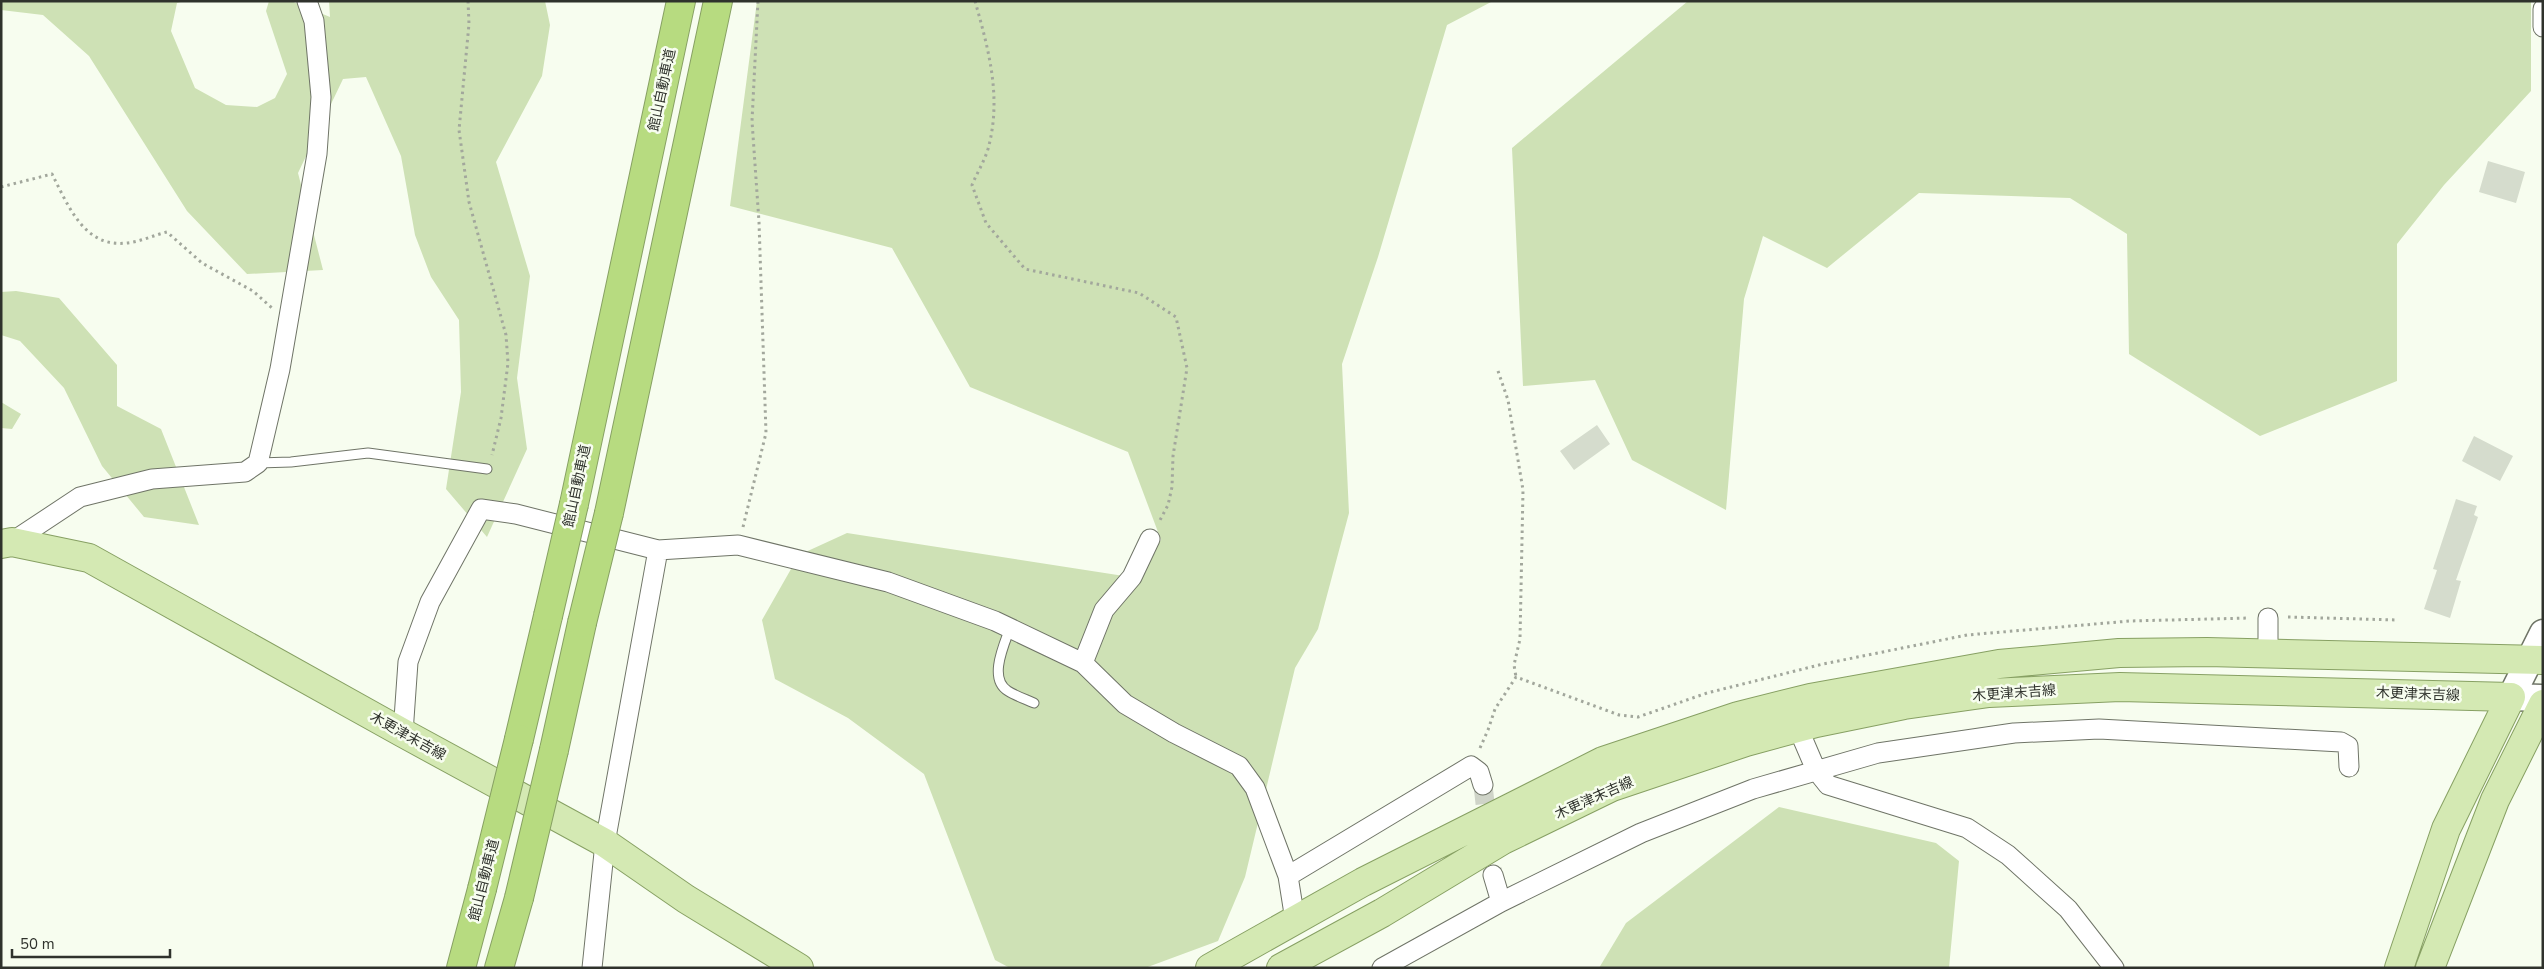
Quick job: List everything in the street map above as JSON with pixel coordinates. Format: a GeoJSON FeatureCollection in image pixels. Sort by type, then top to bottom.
{"type":"FeatureCollection","features":[{"type":"Feature","properties":{"kind":"highway","name":"館山自動車道"},"geometry":{"type":"LineString","coordinates":[[461,968],[519,739],[574,504],[682,1]]}},
{"type":"Feature","properties":{"kind":"highway"},"geometry":{"type":"LineString","coordinates":[[499,968],[519,898],[609,513],[718,1]]}},
{"type":"Feature","properties":{"kind":"main road","name":"木更津末吉線"},"geometry":{"type":"LineString","coordinates":[[7,543],[89,558],[403,734],[605,843],[686,898],[799,968]]}},
{"type":"Feature","properties":{"kind":"main road","name":"木更津末吉線"},"geometry":{"type":"LineString","coordinates":[[1210,968],[1363,882],[1603,761],[1738,716],[1819,696],[1999,664],[2120,653],[2268,653],[2536,660]]}},
{"type":"Feature","properties":{"kind":"main road","name":"木更津末吉線"},"geometry":{"type":"LineString","coordinates":[[1281,968],[1382,913],[1503,840],[1612,787],[1798,728],[1904,706],[1989,694],[2111,688],[2511,697]]}},
{"type":"Feature","properties":{"kind":"main road"},"geometry":{"type":"LineString","coordinates":[[2399,968],[2446,829],[2511,697]]}},
{"type":"Feature","properties":{"kind":"main road"},"geometry":{"type":"LineString","coordinates":[[2430,968],[2495,800],[2543,704]]}},
{"type":"Feature","properties":{"kind":"street"},"geometry":{"type":"LineString","coordinates":[[7,543],[80,497],[152,479],[245,472],[258,462],[280,370],[318,154],[321,97],[314,21],[307,1]]}},
{"type":"Feature","properties":{"kind":"street"},"geometry":{"type":"LineString","coordinates":[[2543,9],[2543,27]]}},
{"type":"Feature","properties":{"kind":"street"},"geometry":{"type":"LineString","coordinates":[[403,734],[408,662],[430,602],[481,509],[516,514],[658,550],[738,545],[888,582],[1010,628],[1083,663],[1125,704],[1174,733],[1239,766],[1255,788],[1288,876],[1295,920]]}},
{"type":"Feature","properties":{"kind":"street"},"geometry":{"type":"LineString","coordinates":[[1083,663],[1104,610],[1132,577],[1150,539]]}},
{"type":"Feature","properties":{"kind":"street"},"geometry":{"type":"LineString","coordinates":[[592,968],[605,843],[658,550]]}},
{"type":"Feature","properties":{"kind":"street"},"geometry":{"type":"LineString","coordinates":[[2268,618],[2268,653]]}},
{"type":"Feature","properties":{"kind":"street"},"geometry":{"type":"LineString","coordinates":[[2511,697],[2536,660],[2543,633]]}},
{"type":"Feature","properties":{"kind":"street"},"geometry":{"type":"LineString","coordinates":[[2511,697],[2543,698]]}},
{"type":"Feature","properties":{"kind":"street"},"geometry":{"type":"LineString","coordinates":[[1798,728],[1816,770],[1828,785],[1967,828],[2008,855],[2068,909],[2114,968]]}},
{"type":"Feature","properties":{"kind":"street"},"geometry":{"type":"LineString","coordinates":[[1382,968],[1501,902],[1641,833],[1753,789],[1878,753],[2004,734],[2099,729],[2341,742],[2348,746],[2349,767]]}},
{"type":"Feature","properties":{"kind":"street"},"geometry":{"type":"LineString","coordinates":[[1288,876],[1471,766],[1479,772],[1483,785]]}},
{"type":"Feature","properties":{"kind":"street"},"geometry":{"type":"LineString","coordinates":[[1493,875],[1501,902]]}},
{"type":"Feature","properties":{"kind":"lane"},"geometry":{"type":"LineString","coordinates":[[258,462],[291,462],[368,454],[487,469]]}},
{"type":"Feature","properties":{"kind":"lane"},"geometry":{"type":"LineString","coordinates":[[1010,628],[998,668],[1000,681],[1006,690],[1034,703]]}},
{"type":"Feature","properties":{"kind":"path"},"geometry":{"type":"LineString","coordinates":[[468,1],[469,24],[459,130],[469,202],[506,335],[508,362],[502,418],[487,469]]}},
{"type":"Feature","properties":{"kind":"path"},"geometry":{"type":"LineString","coordinates":[[738,545],[766,433],[759,222],[752,121],[758,1]]}},
{"type":"Feature","properties":{"kind":"path"},"geometry":{"type":"LineString","coordinates":[[975,1],[995,86],[993,125],[987,151],[972,185],[986,223],[1025,269],[1138,293],[1176,317],[1187,368],[1172,456],[1172,487],[1168,505],[1150,539]]}},
{"type":"Feature","properties":{"kind":"path"},"geometry":{"type":"LineString","coordinates":[[1,186],[52,174],[75,218],[95,238],[125,244],[168,232],[202,263],[252,291],[274,310],[286,328]]}},
{"type":"Feature","properties":{"kind":"path"},"geometry":{"type":"LineString","coordinates":[[1498,371],[1508,400],[1523,490],[1520,639],[1514,665],[1516,678]]}},
{"type":"Feature","properties":{"kind":"green space"},"geometry":{"type":"Polygon","coordinates":[[[1,1],[185,1],[177,3],[171,31],[195,88],[226,105],[257,107],[275,98],[287,74],[266,11],[269,1],[291,1],[330,17],[329,1],[545,1],[550,25],[542,76],[496,162],[530,276],[517,378],[527,449],[487,537],[446,489],[461,392],[459,320],[431,277],[415,235],[401,156],[366,77],[343,79],[298,173],[323,270],[247,274],[187,211],[89,56],[43,15],[1,10],[1,1]]]}},
{"type":"Feature","properties":{"kind":"green space"},"geometry":{"type":"Polygon","coordinates":[[[757,1],[1493,1],[1447,25],[1378,257],[1342,364],[1349,513],[1318,629],[1295,668],[1245,877],[1218,941],[1145,968],[1010,968],[995,960],[924,774],[848,718],[775,679],[762,620],[799,555],[847,533],[1124,576],[1161,540],[1128,452],[970,387],[892,248],[730,206],[757,1]]]}},
{"type":"Feature","properties":{"kind":"green space"},"geometry":{"type":"Polygon","coordinates":[[[1688,1],[2531,1],[2531,91],[2444,185],[2397,244],[2397,381],[2260,436],[2129,354],[2127,234],[2070,198],[1919,193],[1827,268],[1763,236],[1744,299],[1726,510],[1632,460],[1595,380],[1523,386],[1512,148],[1688,1]]]}},
{"type":"Feature","properties":{"kind":"green space"},"geometry":{"type":"Polygon","coordinates":[[[16,291],[59,298],[117,365],[117,406],[161,429],[199,525],[144,517],[102,466],[64,388],[20,341],[1,335],[1,292],[16,291]]]}},
{"type":"Feature","properties":{"kind":"green space"},"geometry":{"type":"Polygon","coordinates":[[[1,402],[21,414],[12,429],[1,428],[1,402]]]}},
{"type":"Feature","properties":{"kind":"green space"},"geometry":{"type":"Polygon","coordinates":[[[1779,807],[1936,843],[1959,861],[1949,968],[1599,968],[1626,923],[1779,807]]]}},
{"type":"Feature","properties":{"kind":"building"},"geometry":{"type":"Polygon","coordinates":[[[2488,161],[2525,172],[2516,203],[2479,192],[2488,161]]]}},
{"type":"Feature","properties":{"kind":"building"},"geometry":{"type":"Polygon","coordinates":[[[1597,425],[1610,444],[1574,470],[1560,451],[1597,425]]]}},
{"type":"Feature","properties":{"kind":"building"},"geometry":{"type":"Polygon","coordinates":[[[2474,436],[2513,456],[2500,481],[2462,461],[2474,436]]]}},
{"type":"Feature","properties":{"kind":"building"},"geometry":{"type":"Polygon","coordinates":[[[2456,499],[2477,506],[2474,515],[2478,517],[2456,580],[2461,581],[2450,618],[2424,609],[2437,570],[2433,569],[2456,499]]]}},
{"type":"Feature","properties":{"kind":"tunnel"},"geometry":{"type":"LineString","coordinates":[[1483,785],[1493,875]]}}]}
